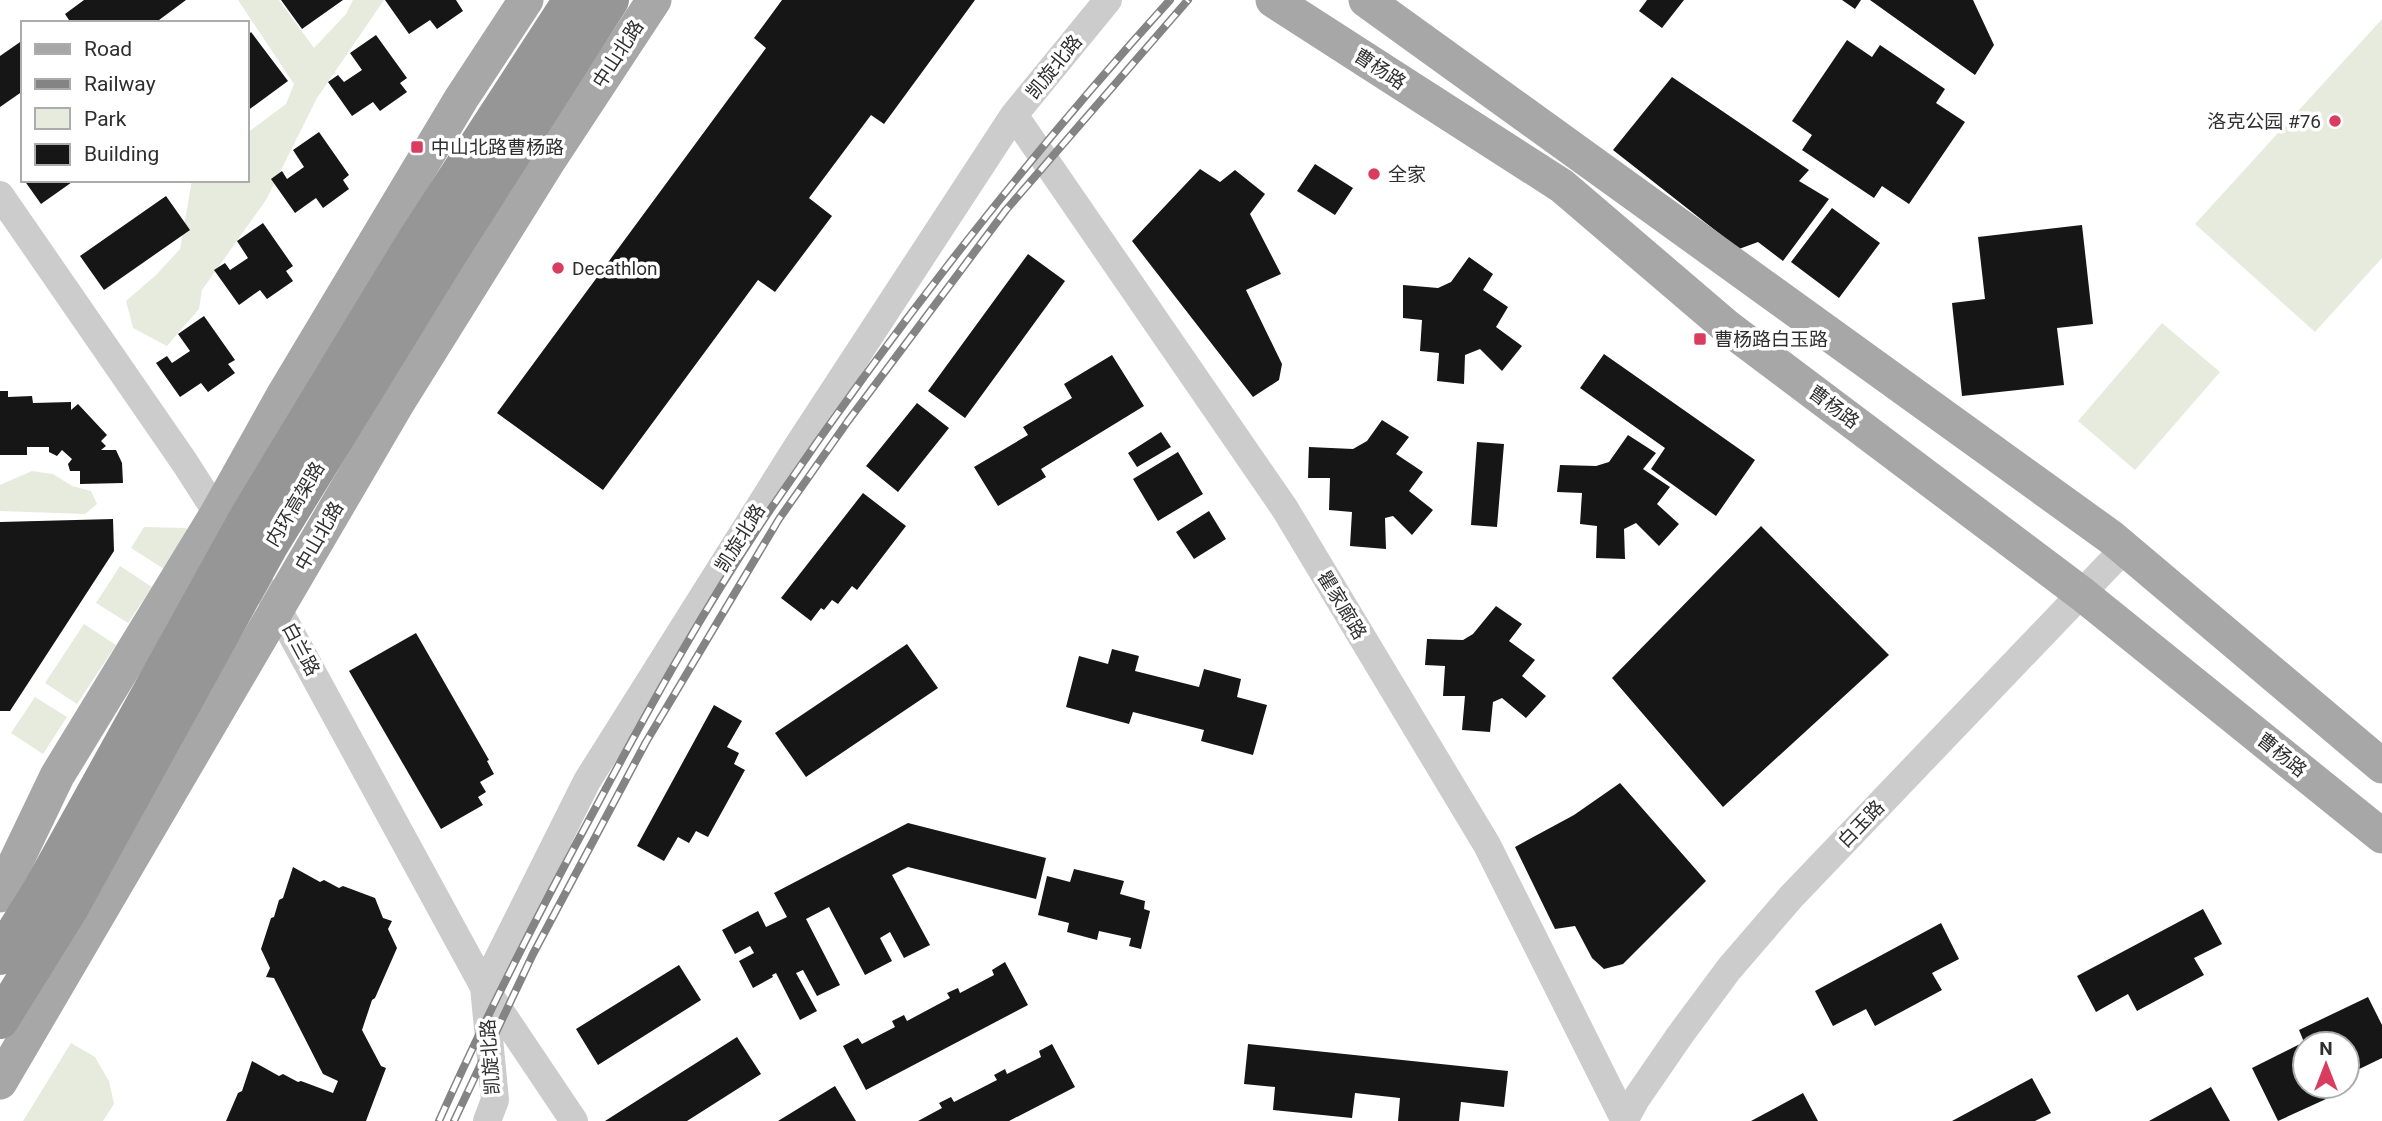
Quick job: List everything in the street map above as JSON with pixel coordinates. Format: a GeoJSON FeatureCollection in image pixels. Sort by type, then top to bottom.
{"type":"FeatureCollection","features":[{"type":"Feature","properties":{"kind":"highway","name":"内环高架路"},"geometry":{"type":"LineString","coordinates":[[0,956],[41,891],[257,503],[413,246],[572,0]]}},
{"type":"Feature","properties":{"kind":"highway","name":"内环高架路"},"geometry":{"type":"LineString","coordinates":[[0,1020],[69,909],[269,546],[447,256],[610,0]]}},
{"type":"Feature","properties":{"kind":"main road"},"geometry":{"type":"LineString","coordinates":[[0,895],[57,776],[218,514],[283,396],[461,99],[526,0]]}},
{"type":"Feature","properties":{"kind":"main road","name":"中山北路"},"geometry":{"type":"LineString","coordinates":[[0,1082],[414,376],[547,163],[654,0]]}},
{"type":"Feature","properties":{"kind":"main road","name":"曹杨路"},"geometry":{"type":"LineString","coordinates":[[1273,0],[1562,186],[1727,327],[2082,593],[2382,836]]}},
{"type":"Feature","properties":{"kind":"main road"},"geometry":{"type":"LineString","coordinates":[[1366,0],[2124,549],[2382,766]]}},
{"type":"Feature","properties":{"kind":"street","name":"凯旋北路"},"geometry":{"type":"LineString","coordinates":[[487,1121],[495,1100],[484,987],[587,781],[797,447],[1014,115],[1108,0]]}},
{"type":"Feature","properties":{"kind":"street","name":"瞿家廊路"},"geometry":{"type":"LineString","coordinates":[[1014,115],[1285,509],[1487,845],[1625,1121]]}},
{"type":"Feature","properties":{"kind":"street","name":"白兰路"},"geometry":{"type":"LineString","coordinates":[[0,195],[185,463],[278,606],[484,987],[574,1121]]}},
{"type":"Feature","properties":{"kind":"street","name":"白玉路"},"geometry":{"type":"LineString","coordinates":[[1625,1121],[1636,1099],[1680,1035],[1730,969],[1791,897],[2124,549]]}},
{"type":"Feature","properties":{"kind":"green space"},"geometry":{"type":"Polygon","coordinates":[[[238,0],[279,0],[314,48],[346,14],[353,0],[384,0],[317,98],[266,200],[202,290],[199,309],[167,346],[133,328],[126,301],[180,249],[192,182],[248,182],[248,132],[286,104],[294,84],[238,0]]]}},
{"type":"Feature","properties":{"kind":"green space","name":"洛克公园 #76"},"geometry":{"type":"Polygon","coordinates":[[[2382,19],[2382,258],[2315,332],[2195,224],[2382,19]]]}},
{"type":"Feature","properties":{"kind":"green space"},"geometry":{"type":"Polygon","coordinates":[[[2162,323],[2220,372],[2135,470],[2078,421],[2162,323]]]}},
{"type":"Feature","properties":{"kind":"green space"},"geometry":{"type":"Polygon","coordinates":[[[32,471],[53,474],[72,486],[91,491],[97,504],[85,514],[0,511],[0,485],[32,471]]]}},
{"type":"Feature","properties":{"kind":"green space"},"geometry":{"type":"Polygon","coordinates":[[[144,527],[186,528],[188,531],[164,569],[131,548],[144,527]]]}},
{"type":"Feature","properties":{"kind":"green space"},"geometry":{"type":"Polygon","coordinates":[[[120,566],[152,587],[128,623],[96,603],[120,566]]]}},
{"type":"Feature","properties":{"kind":"green space"},"geometry":{"type":"Polygon","coordinates":[[[84,624],[116,645],[77,704],[45,683],[84,624]]]}},
{"type":"Feature","properties":{"kind":"green space"},"geometry":{"type":"Polygon","coordinates":[[[35,697],[67,717],[43,754],[11,733],[35,697]]]}},
{"type":"Feature","properties":{"kind":"green space"},"geometry":{"type":"Polygon","coordinates":[[[71,1043],[95,1057],[109,1081],[114,1104],[103,1121],[23,1121],[71,1043]]]}},
{"type":"Feature","properties":{"kind":"building"},"geometry":{"type":"Polygon","coordinates":[[[84,0],[186,0],[158,21],[70,21],[65,14],[84,0]]]}},
{"type":"Feature","properties":{"kind":"building"},"geometry":{"type":"Polygon","coordinates":[[[281,0],[343,0],[302,29],[281,0]]]}},
{"type":"Feature","properties":{"kind":"building"},"geometry":{"type":"Polygon","coordinates":[[[385,0],[456,0],[463,11],[437,29],[430,20],[409,34],[385,0]]]}},
{"type":"Feature","properties":{"kind":"building"},"geometry":{"type":"Polygon","coordinates":[[[782,0],[975,0],[884,124],[871,115],[809,198],[832,216],[775,292],[758,280],[603,490],[497,413],[766,48],[754,38],[782,0]]]}},
{"type":"Feature","properties":{"kind":"building"},"geometry":{"type":"Polygon","coordinates":[[[1647,0],[1684,0],[1662,28],[1639,11],[1647,0]]]}},
{"type":"Feature","properties":{"kind":"building"},"geometry":{"type":"Polygon","coordinates":[[[1842,0],[1861,0],[1855,9],[1842,0]]]}},
{"type":"Feature","properties":{"kind":"building"},"geometry":{"type":"Polygon","coordinates":[[[1870,0],[1973,0],[1994,45],[1975,75],[1870,0]]]}},
{"type":"Feature","properties":{"kind":"building"},"geometry":{"type":"Polygon","coordinates":[[[251,32],[288,81],[248,110],[248,35],[251,32]]]}},
{"type":"Feature","properties":{"kind":"building"},"geometry":{"type":"Polygon","coordinates":[[[376,35],[407,78],[400,83],[407,92],[380,111],[373,102],[352,116],[328,82],[338,75],[344,82],[362,70],[350,53],[376,35]]]}},
{"type":"Feature","properties":{"kind":"building"},"geometry":{"type":"Polygon","coordinates":[[[1847,40],[1872,57],[1880,45],[1945,89],[1936,103],[1965,122],[1909,204],[1882,186],[1874,198],[1802,150],[1812,135],[1792,121],[1847,40]]]}},
{"type":"Feature","properties":{"kind":"building"},"geometry":{"type":"Polygon","coordinates":[[[21,41],[21,92],[0,107],[0,56],[21,41]]]}},
{"type":"Feature","properties":{"kind":"building"},"geometry":{"type":"Polygon","coordinates":[[[1672,77],[1809,170],[1799,181],[1829,199],[1783,261],[1758,242],[1739,249],[1613,150],[1672,77]]]}},
{"type":"Feature","properties":{"kind":"building"},"geometry":{"type":"Polygon","coordinates":[[[319,132],[349,175],[343,180],[349,189],[323,208],[316,198],[295,213],[271,179],[282,171],[287,179],[304,167],[293,150],[319,132]]]}},
{"type":"Feature","properties":{"kind":"building"},"geometry":{"type":"Polygon","coordinates":[[[1315,164],[1353,188],[1335,215],[1297,191],[1315,164]]]}},
{"type":"Feature","properties":{"kind":"building"},"geometry":{"type":"Polygon","coordinates":[[[1200,169],[1220,182],[1235,170],[1265,194],[1250,214],[1281,274],[1246,290],[1282,364],[1279,380],[1253,397],[1132,241],[1200,169]]]}},
{"type":"Feature","properties":{"kind":"building"},"geometry":{"type":"Polygon","coordinates":[[[25,182],[72,182],[41,204],[25,182]]]}},
{"type":"Feature","properties":{"kind":"building"},"geometry":{"type":"Polygon","coordinates":[[[166,196],[190,230],[104,290],[80,256],[166,196]]]}},
{"type":"Feature","properties":{"kind":"building"},"geometry":{"type":"Polygon","coordinates":[[[1832,208],[1880,243],[1839,298],[1791,262],[1832,208]]]}},
{"type":"Feature","properties":{"kind":"building"},"geometry":{"type":"Polygon","coordinates":[[[263,223],[293,266],[286,271],[293,281],[267,299],[260,290],[239,305],[214,270],[225,263],[230,270],[248,258],[237,241],[263,223]]]}},
{"type":"Feature","properties":{"kind":"building"},"geometry":{"type":"Polygon","coordinates":[[[2082,225],[2093,324],[2057,328],[2064,385],[1962,396],[1952,303],[1985,299],[1978,237],[2082,225]]]}},
{"type":"Feature","properties":{"kind":"building"},"geometry":{"type":"Polygon","coordinates":[[[1028,254],[1065,281],[965,418],[928,391],[1028,254]]]}},
{"type":"Feature","properties":{"kind":"building"},"geometry":{"type":"Polygon","coordinates":[[[1469,257],[1493,274],[1483,290],[1508,307],[1496,327],[1522,346],[1502,371],[1480,349],[1465,355],[1464,384],[1437,381],[1439,353],[1420,351],[1422,320],[1403,318],[1403,285],[1438,288],[1451,282],[1469,257]]]}},
{"type":"Feature","properties":{"kind":"building"},"geometry":{"type":"Polygon","coordinates":[[[204,316],[235,360],[228,364],[235,373],[208,392],[201,383],[180,397],[156,363],[167,356],[172,363],[190,351],[178,334],[204,316]]]}},
{"type":"Feature","properties":{"kind":"building"},"geometry":{"type":"Polygon","coordinates":[[[1604,354],[1755,460],[1716,516],[1651,469],[1665,448],[1580,388],[1604,354]]]}},
{"type":"Feature","properties":{"kind":"building"},"geometry":{"type":"Polygon","coordinates":[[[1112,355],[1144,406],[1041,469],[1046,477],[998,506],[974,467],[1028,435],[1023,427],[1072,398],[1064,384],[1112,355]]]}},
{"type":"Feature","properties":{"kind":"building"},"geometry":{"type":"Polygon","coordinates":[[[0,391],[8,391],[8,397],[32,396],[33,403],[71,402],[71,410],[78,404],[107,435],[101,441],[106,446],[101,450],[116,450],[122,463],[123,483],[80,484],[80,471],[70,471],[68,464],[72,459],[62,450],[57,456],[49,452],[49,447],[27,447],[27,455],[0,455],[0,391]]]}},
{"type":"Feature","properties":{"kind":"building"},"geometry":{"type":"Polygon","coordinates":[[[917,403],[949,428],[898,492],[866,466],[917,403]]]}},
{"type":"Feature","properties":{"kind":"building"},"geometry":{"type":"Polygon","coordinates":[[[1382,420],[1409,437],[1396,454],[1423,472],[1409,491],[1433,510],[1412,535],[1393,516],[1385,518],[1386,549],[1350,546],[1352,512],[1329,510],[1330,478],[1308,478],[1309,447],[1353,449],[1367,441],[1382,420]]]}},
{"type":"Feature","properties":{"kind":"building"},"geometry":{"type":"Polygon","coordinates":[[[1161,432],[1171,447],[1137,467],[1128,453],[1161,432]]]}},
{"type":"Feature","properties":{"kind":"building"},"geometry":{"type":"Polygon","coordinates":[[[1628,435],[1656,453],[1643,469],[1670,487],[1657,504],[1679,524],[1659,546],[1636,523],[1624,529],[1625,559],[1596,558],[1597,526],[1580,524],[1582,493],[1557,492],[1560,465],[1596,466],[1609,462],[1628,435]]]}},
{"type":"Feature","properties":{"kind":"building"},"geometry":{"type":"Polygon","coordinates":[[[1477,442],[1504,444],[1497,527],[1471,525],[1477,442]]]}},
{"type":"Feature","properties":{"kind":"building"},"geometry":{"type":"Polygon","coordinates":[[[1178,452],[1203,494],[1158,521],[1133,479],[1178,452]]]}},
{"type":"Feature","properties":{"kind":"building"},"geometry":{"type":"Polygon","coordinates":[[[863,493],[906,526],[857,590],[852,586],[838,604],[832,600],[824,610],[821,608],[811,621],[781,598],[863,493]]]}},
{"type":"Feature","properties":{"kind":"building"},"geometry":{"type":"Polygon","coordinates":[[[1209,511],[1226,539],[1194,559],[1176,532],[1209,511]]]}},
{"type":"Feature","properties":{"kind":"building"},"geometry":{"type":"Polygon","coordinates":[[[113,519],[114,551],[10,711],[0,711],[0,522],[113,519]]]}},
{"type":"Feature","properties":{"kind":"building"},"geometry":{"type":"Polygon","coordinates":[[[1761,526],[1889,655],[1723,807],[1612,678],[1761,526]]]}},
{"type":"Feature","properties":{"kind":"building"},"geometry":{"type":"Polygon","coordinates":[[[1496,606],[1522,624],[1509,641],[1535,660],[1522,676],[1546,696],[1526,718],[1502,698],[1493,702],[1490,732],[1462,730],[1465,696],[1443,696],[1445,666],[1425,665],[1427,639],[1463,640],[1473,634],[1496,606]]]}},
{"type":"Feature","properties":{"kind":"building"},"geometry":{"type":"Polygon","coordinates":[[[416,633],[489,760],[487,761],[494,774],[480,782],[486,792],[478,797],[483,805],[441,829],[349,671],[416,633]]]}},
{"type":"Feature","properties":{"kind":"building"},"geometry":{"type":"Polygon","coordinates":[[[907,644],[938,688],[806,777],[775,733],[907,644]]]}},
{"type":"Feature","properties":{"kind":"building"},"geometry":{"type":"Polygon","coordinates":[[[1112,649],[1139,656],[1135,671],[1199,687],[1204,669],[1241,679],[1237,697],[1267,705],[1253,755],[1201,741],[1204,730],[1133,712],[1129,724],[1066,707],[1079,656],[1108,664],[1112,649]]]}},
{"type":"Feature","properties":{"kind":"building"},"geometry":{"type":"Polygon","coordinates":[[[714,705],[742,721],[727,747],[739,753],[734,764],[745,770],[708,837],[696,831],[689,843],[678,837],[664,861],[637,846],[714,705]]]}},
{"type":"Feature","properties":{"kind":"building"},"geometry":{"type":"Polygon","coordinates":[[[1620,783],[1706,881],[1623,964],[1604,969],[1592,958],[1575,926],[1555,929],[1515,847],[1574,815],[1620,783]]]}},
{"type":"Feature","properties":{"kind":"building"},"geometry":{"type":"Polygon","coordinates":[[[908,823],[1046,858],[1036,899],[908,867],[892,875],[930,945],[904,958],[890,932],[880,938],[892,961],[865,975],[829,907],[806,919],[840,985],[817,996],[803,970],[796,973],[817,1011],[800,1020],[776,973],[753,988],[739,961],[754,953],[750,946],[735,954],[722,930],[758,911],[766,927],[787,917],[774,893],[908,823]]]}},
{"type":"Feature","properties":{"kind":"building"},"geometry":{"type":"Polygon","coordinates":[[[293,867],[320,882],[324,880],[339,888],[343,886],[375,898],[383,918],[392,921],[388,929],[397,948],[372,1000],[362,1030],[381,1066],[386,1068],[366,1121],[226,1121],[238,1093],[242,1091],[252,1061],[279,1076],[283,1074],[298,1082],[333,1093],[338,1081],[323,1074],[274,978],[266,977],[270,968],[261,949],[293,867]]]}},
{"type":"Feature","properties":{"kind":"building"},"geometry":{"type":"Polygon","coordinates":[[[1074,869],[1124,881],[1120,894],[1145,901],[1144,909],[1150,911],[1141,949],[1129,946],[1131,938],[1099,931],[1097,940],[1067,932],[1069,923],[1038,915],[1047,876],[1070,882],[1074,869]]]}},
{"type":"Feature","properties":{"kind":"building"},"geometry":{"type":"Polygon","coordinates":[[[2203,909],[2222,944],[2194,958],[2204,975],[2137,1011],[2128,994],[2096,1012],[2077,976],[2203,909]]]}},
{"type":"Feature","properties":{"kind":"building"},"geometry":{"type":"Polygon","coordinates":[[[1941,923],[1959,959],[1932,973],[1942,990],[1875,1026],[1866,1009],[1833,1026],[1815,991],[1941,923]]]}},
{"type":"Feature","properties":{"kind":"building"},"geometry":{"type":"Polygon","coordinates":[[[1005,962],[1028,1005],[866,1090],[843,1046],[858,1038],[862,1044],[895,1027],[892,1021],[904,1015],[907,1021],[950,998],[947,993],[958,988],[960,993],[994,975],[992,970],[1005,962]]]}},
{"type":"Feature","properties":{"kind":"building"},"geometry":{"type":"Polygon","coordinates":[[[679,965],[701,1000],[598,1065],[576,1029],[679,965]]]}},
{"type":"Feature","properties":{"kind":"building"},"geometry":{"type":"Polygon","coordinates":[[[2368,997],[2382,1025],[2382,1058],[2361,1068],[2361,1030],[2299,1030],[2368,997]]]}},
{"type":"Feature","properties":{"kind":"building"},"geometry":{"type":"Polygon","coordinates":[[[737,1037],[761,1074],[687,1121],[605,1121],[737,1037]]]}},
{"type":"Feature","properties":{"kind":"building"},"geometry":{"type":"Polygon","coordinates":[[[1052,1044],[1075,1087],[1009,1121],[918,1121],[942,1108],[939,1103],[951,1097],[954,1102],[997,1080],[994,1075],[1005,1069],[1007,1074],[1041,1057],[1039,1051],[1052,1044]]]}},
{"type":"Feature","properties":{"kind":"building"},"geometry":{"type":"Polygon","coordinates":[[[1248,1044],[1508,1071],[1504,1107],[1461,1102],[1459,1121],[1398,1121],[1400,1098],[1355,1093],[1352,1118],[1273,1110],[1275,1087],[1244,1084],[1248,1044]]]}},
{"type":"Feature","properties":{"kind":"building"},"geometry":{"type":"Polygon","coordinates":[[[2291,1048],[2291,1100],[2324,1100],[2278,1121],[2252,1068],[2291,1048]]]}},
{"type":"Feature","properties":{"kind":"building"},"geometry":{"type":"Polygon","coordinates":[[[2032,1078],[2051,1113],[2035,1121],[1952,1121],[2032,1078]]]}},
{"type":"Feature","properties":{"kind":"building"},"geometry":{"type":"Polygon","coordinates":[[[835,1086],[856,1121],[778,1121],[835,1086]]]}},
{"type":"Feature","properties":{"kind":"building"},"geometry":{"type":"Polygon","coordinates":[[[2211,1087],[2230,1121],[2149,1121],[2211,1087]]]}},
{"type":"Feature","properties":{"kind":"building"},"geometry":{"type":"Polygon","coordinates":[[[1803,1093],[1818,1121],[1751,1121],[1803,1093]]]}},
{"type":"Feature","properties":{"kind":"railway"},"geometry":{"type":"LineString","coordinates":[[439,1121],[534,923],[575,846],[679,656],[746,546],[816,443],[961,248],[1063,122],[1170,0]]}},
{"type":"Feature","properties":{"kind":"railway"},"geometry":{"type":"LineString","coordinates":[[454,1121],[533,954],[646,742],[779,519],[848,421],[1006,210],[1188,0]]}},
{"type":"Feature","properties":{"kind":"place","name":"洛克公园 #76"},"geometry":{"type":"Point","coordinates":[2335,121]}},
{"type":"Feature","properties":{"kind":"place","name":"中山北路曹杨路"},"geometry":{"type":"Point","coordinates":[417,147]}},
{"type":"Feature","properties":{"kind":"place","name":"全家"},"geometry":{"type":"Point","coordinates":[1374,174]}},
{"type":"Feature","properties":{"kind":"place","name":"Decathlon"},"geometry":{"type":"Point","coordinates":[558,268]}},
{"type":"Feature","properties":{"kind":"place","name":"曹杨路白玉路"},"geometry":{"type":"Point","coordinates":[1700,339]}}]}
